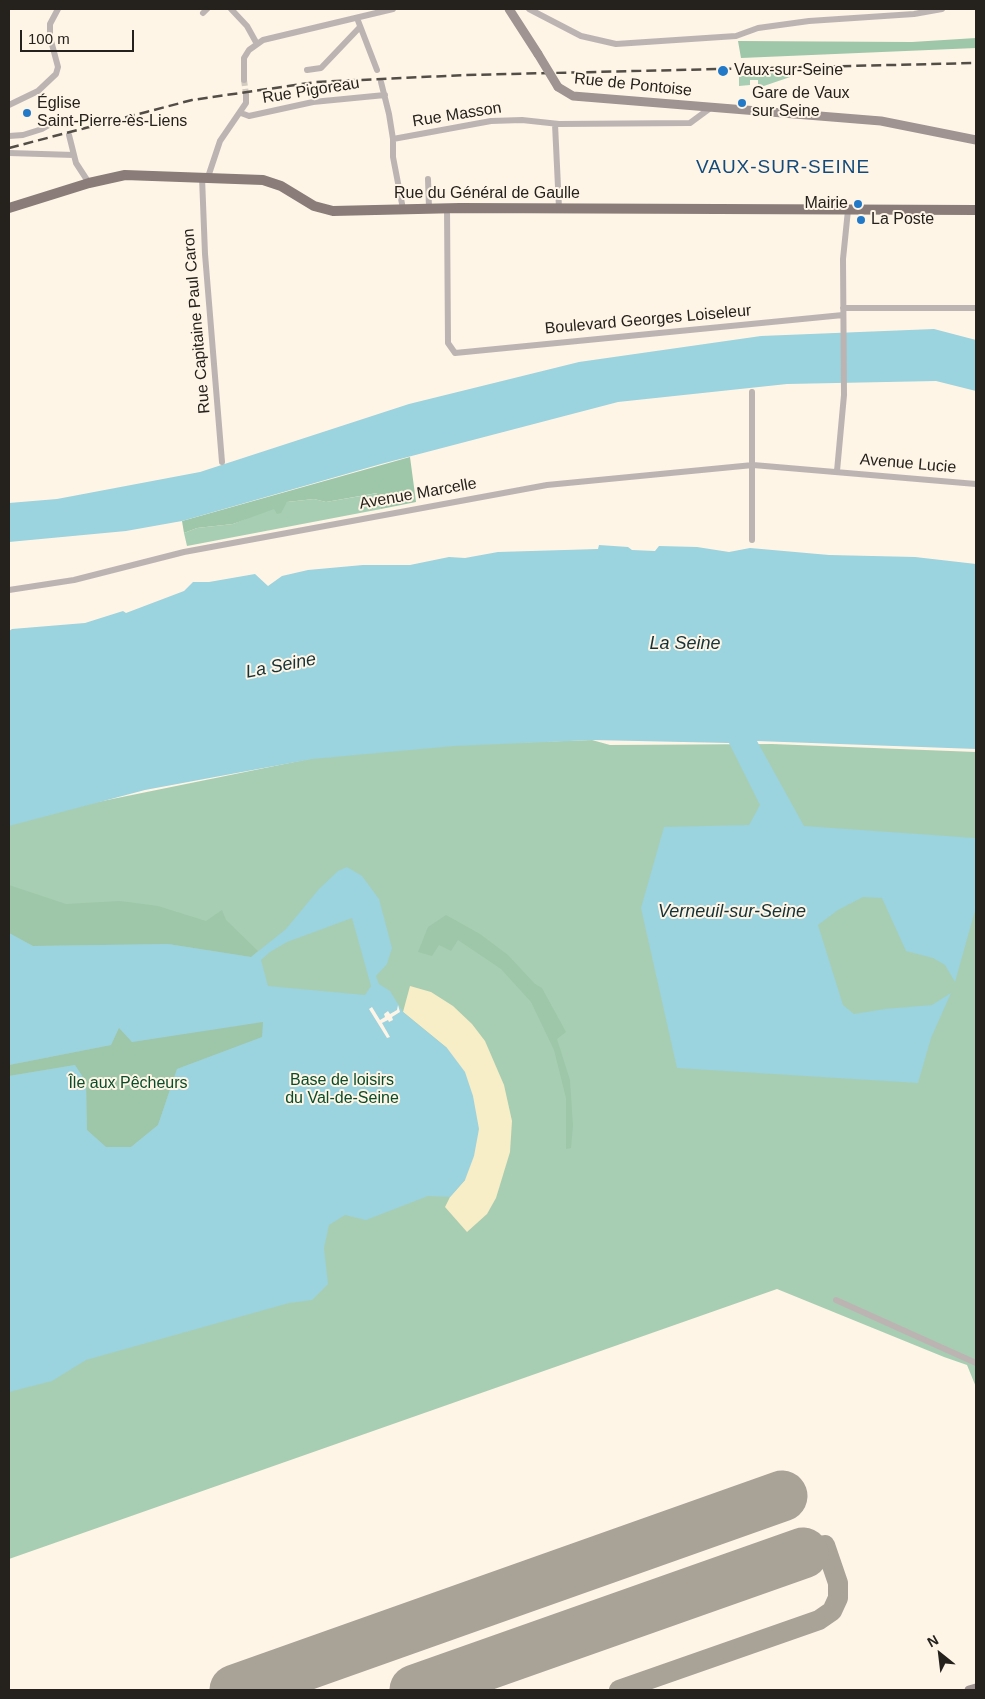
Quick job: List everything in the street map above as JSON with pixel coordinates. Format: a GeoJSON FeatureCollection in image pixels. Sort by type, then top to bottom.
{"type":"FeatureCollection","features":[{"type":"Feature","properties":{"kind":"main road","name":"Rue du Général de Gaulle"},"geometry":{"type":"LineString","coordinates":[[9,208],[90,182],[125,175],[263,180],[281,186],[314,206],[333,211],[429,208],[976,210]]}},
{"type":"Feature","properties":{"kind":"street"},"geometry":{"type":"LineString","coordinates":[[9,105],[38,91],[56,74],[58,67],[50,37],[50,24],[58,9]]}},
{"type":"Feature","properties":{"kind":"street"},"geometry":{"type":"LineString","coordinates":[[231,9],[247,26],[256,44]]}},
{"type":"Feature","properties":{"kind":"street"},"geometry":{"type":"LineString","coordinates":[[244,80],[244,58],[256,44],[272,38],[393,9]]}},
{"type":"Feature","properties":{"kind":"street","name":"Rue de Pontoise"},"geometry":{"type":"LineString","coordinates":[[511,9],[558,87],[573,96],[709,109],[881,121],[976,140]]}},
{"type":"Feature","properties":{"kind":"street"},"geometry":{"type":"LineString","coordinates":[[529,9],[582,36],[616,44],[736,36],[758,28],[808,21],[914,14],[942,9]]}},
{"type":"Feature","properties":{"kind":"street"},"geometry":{"type":"LineString","coordinates":[[357,18],[377,70]]}},
{"type":"Feature","properties":{"kind":"street"},"geometry":{"type":"LineString","coordinates":[[307,70],[321,68],[360,27]]}},
{"type":"Feature","properties":{"kind":"street"},"geometry":{"type":"LineString","coordinates":[[381,82],[393,139],[393,157],[403,209]]}},
{"type":"Feature","properties":{"kind":"street"},"geometry":{"type":"LineString","coordinates":[[241,114],[246,103],[246,94]]}},
{"type":"Feature","properties":{"kind":"street","name":"Rue Pigoreau"},"geometry":{"type":"LineString","coordinates":[[241,114],[249,116],[313,102],[385,95]]}},
{"type":"Feature","properties":{"kind":"street","name":"Rue Masson"},"geometry":{"type":"LineString","coordinates":[[393,139],[491,121],[555,124],[690,123],[709,109]]}},
{"type":"Feature","properties":{"kind":"street","name":"Rue Capitaine Paul Caron"},"geometry":{"type":"LineString","coordinates":[[222,462],[201,201],[205,177],[220,141],[241,114]]}},
{"type":"Feature","properties":{"kind":"street"},"geometry":{"type":"LineString","coordinates":[[9,136],[23,135],[42,129],[60,119],[66,124]]}},
{"type":"Feature","properties":{"kind":"street"},"geometry":{"type":"LineString","coordinates":[[555,124],[558,208]]}},
{"type":"Feature","properties":{"kind":"street"},"geometry":{"type":"LineString","coordinates":[[69,135],[76,164],[90,182]]}},
{"type":"Feature","properties":{"kind":"street"},"geometry":{"type":"LineString","coordinates":[[9,154],[74,155]]}},
{"type":"Feature","properties":{"kind":"street"},"geometry":{"type":"LineString","coordinates":[[428,179],[429,208]]}},
{"type":"Feature","properties":{"kind":"street","name":"Boulevard Georges Loiseleur"},"geometry":{"type":"LineString","coordinates":[[446,208],[448,343],[455,353],[843,311],[976,308]]}},
{"type":"Feature","properties":{"kind":"street"},"geometry":{"type":"LineString","coordinates":[[836,472],[844,395],[843,260],[848,210]]}},
{"type":"Feature","properties":{"kind":"street"},"geometry":{"type":"LineString","coordinates":[[752,392],[752,540]]}},
{"type":"Feature","properties":{"kind":"street","name":"Avenue Marcelle"},"geometry":{"type":"LineString","coordinates":[[9,590],[74,580],[184,552],[547,485],[753,465],[836,472]]}},
{"type":"Feature","properties":{"kind":"street","name":"Avenue Lucie"},"geometry":{"type":"LineString","coordinates":[[836,472],[976,484]]}},
{"type":"Feature","properties":{"kind":"street"},"geometry":{"type":"LineString","coordinates":[[836,1300],[976,1363]]}},
{"type":"Feature","properties":{"kind":"street"},"geometry":{"type":"LineString","coordinates":[[969,1690],[976,1688]]}},
{"type":"Feature","properties":{"kind":"green space"},"geometry":{"type":"Polygon","coordinates":[[[976,38],[976,48],[741,58],[738,41],[912,42],[976,38]]]}},
{"type":"Feature","properties":{"kind":"green space"},"geometry":{"type":"Polygon","coordinates":[[[796,71],[796,75],[758,88],[758,80],[750,80],[750,85],[739,86],[739,76],[745,76],[745,72],[796,71]]]}},
{"type":"Feature","properties":{"kind":"green space"},"geometry":{"type":"Polygon","coordinates":[[[410,457],[416,502],[381,509],[377,493],[326,502],[314,499],[287,502],[281,513],[277,514],[274,509],[233,524],[197,528],[184,533],[182,521],[410,457]]]}},
{"type":"Feature","properties":{"kind":"green space"},"geometry":{"type":"Polygon","coordinates":[[[378,493],[381,509],[187,546],[184,533],[197,528],[233,524],[287,502],[314,499],[326,502],[378,493]]]}},
{"type":"Feature","properties":{"kind":"green space","name":"Base de loisirs du Val-de-Seine"},"geometry":{"type":"Polygon","coordinates":[[[592,740],[610,745],[772,744],[976,752],[976,1387],[967,1365],[777,1289],[9,1559],[9,820],[363,748],[592,740]]]}},
{"type":"Feature","properties":{"kind":"green space"},"geometry":{"type":"Polygon","coordinates":[[[9,885],[66,904],[120,901],[158,906],[206,921],[222,910],[226,920],[258,951],[251,957],[168,944],[33,946],[9,933],[9,885]]]}},
{"type":"Feature","properties":{"kind":"green space"},"geometry":{"type":"Polygon","coordinates":[[[446,915],[480,934],[508,955],[535,984],[542,988],[566,1032],[557,1039],[570,1080],[573,1126],[571,1148],[566,1149],[566,1098],[554,1050],[531,1002],[501,969],[458,940],[451,951],[439,945],[432,956],[418,952],[428,927],[446,915]]]}},
{"type":"Feature","properties":{"kind":"green space","name":"Île aux Pêcheurs"},"geometry":{"type":"Polygon","coordinates":[[[263,1021],[263,1037],[177,1069],[158,1125],[131,1147],[106,1147],[87,1130],[86,1082],[75,1065],[9,1076],[9,1065],[111,1045],[119,1027],[132,1042],[263,1021]]]}},
{"type":"Feature","properties":{"kind":"sand"},"geometry":{"type":"Polygon","coordinates":[[[410,986],[431,992],[453,1006],[472,1024],[485,1041],[504,1085],[512,1121],[510,1152],[496,1198],[487,1214],[467,1232],[445,1207],[450,1197],[465,1180],[447,1048],[403,1012],[410,986]]]}},
{"type":"Feature","properties":{"kind":"water"},"geometry":{"type":"Polygon","coordinates":[[[934,329],[976,340],[976,391],[936,381],[787,384],[618,402],[381,464],[182,521],[126,531],[9,542],[9,503],[57,499],[200,472],[409,404],[579,362],[761,336],[934,329]]]}},
{"type":"Feature","properties":{"kind":"water","name":"La Seine"},"geometry":{"type":"Polygon","coordinates":[[[599,545],[655,551],[659,546],[697,547],[729,552],[750,548],[829,555],[915,557],[976,564],[976,749],[757,741],[804,826],[975,838],[976,907],[955,982],[945,965],[933,958],[906,951],[882,898],[863,897],[838,910],[818,925],[843,1005],[854,1014],[932,1005],[951,993],[931,1038],[918,1083],[677,1068],[641,908],[664,827],[749,825],[760,805],[729,743],[592,740],[454,746],[312,759],[145,790],[9,826],[9,631],[12,629],[85,623],[123,611],[126,613],[184,591],[193,582],[209,582],[255,574],[268,586],[282,576],[308,570],[363,565],[410,565],[449,557],[465,558],[498,552],[598,549],[599,545]]]}},
{"type":"Feature","properties":{"kind":"water"},"geometry":{"type":"Polygon","coordinates":[[[347,867],[362,876],[379,899],[392,948],[387,964],[376,976],[379,984],[390,991],[403,1012],[447,1048],[465,1072],[473,1096],[479,1129],[474,1156],[465,1180],[450,1197],[428,1196],[366,1220],[345,1215],[329,1225],[324,1248],[328,1284],[312,1300],[289,1303],[86,1360],[52,1381],[9,1392],[9,1076],[75,1065],[86,1082],[87,1130],[106,1147],[131,1147],[158,1125],[177,1069],[262,1037],[263,1022],[132,1042],[119,1028],[111,1045],[9,1065],[9,933],[33,946],[168,944],[251,957],[286,929],[319,889],[338,871],[347,867]],[[352,918],[287,942],[261,960],[268,986],[365,995],[371,986],[352,918]]]}},
{"type":"Feature","properties":{"kind":"pier"},"geometry":{"type":"Polygon","coordinates":[[[398,1005],[400,1012],[392,1017],[393,1020],[382,1023],[390,1037],[387,1038],[369,1009],[372,1007],[380,1020],[385,1017],[384,1014],[388,1011],[390,1014],[397,1010],[398,1005]]]}},
{"type":"Feature","properties":{"kind":"taxiway"},"geometry":{"type":"LineString","coordinates":[[619,1690],[819,1620],[832,1611],[838,1598],[838,1583],[825,1545],[803,1553]]}},
{"type":"Feature","properties":{"kind":"runway"},"geometry":{"type":"LineString","coordinates":[[235,1690],[782,1496]]}},
{"type":"Feature","properties":{"kind":"runway"},"geometry":{"type":"LineString","coordinates":[[415,1690],[803,1553]]}},
{"type":"Feature","properties":{"kind":"tunnel"},"geometry":{"type":"LineString","coordinates":[[244,80],[246,94]]}},
{"type":"Feature","properties":{"kind":"railway"},"geometry":{"type":"LineString","coordinates":[[9,148],[192,100],[316,82],[466,75],[976,63]]}},
{"type":"Feature","properties":{"kind":"place","name":"Vaux-sur-Seine"},"geometry":{"type":"Point","coordinates":[723,71]}},
{"type":"Feature","properties":{"kind":"place","name":"Gare de Vaux sur Seine"},"geometry":{"type":"Point","coordinates":[742,103]}},
{"type":"Feature","properties":{"kind":"place","name":"Église Saint-Pierre-ès-Liens"},"geometry":{"type":"Point","coordinates":[27,113]}},
{"type":"Feature","properties":{"kind":"place","name":"Mairie"},"geometry":{"type":"Point","coordinates":[858,204]}},
{"type":"Feature","properties":{"kind":"place","name":"La Poste"},"geometry":{"type":"Point","coordinates":[861,220]}},
{"type":"Feature","properties":{"kind":"district","name":"VAUX-SUR-SEINE"},"geometry":{"type":"Point","coordinates":[783,168]}},
{"type":"Feature","properties":{"kind":"water label","name":"Verneuil-sur-Seine"},"geometry":{"type":"Point","coordinates":[732,912]}}]}
